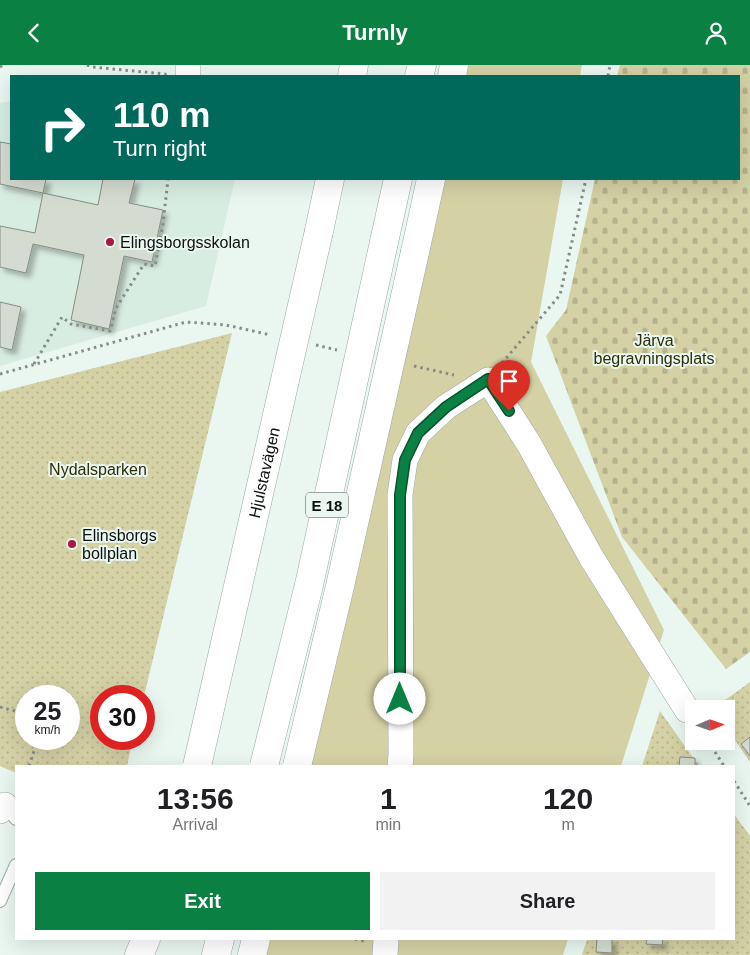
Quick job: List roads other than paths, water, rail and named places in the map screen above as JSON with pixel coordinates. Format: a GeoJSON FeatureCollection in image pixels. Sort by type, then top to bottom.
{"type":"FeatureCollection","features":[{"type":"Feature","properties":{"kind":"main road","name":"Hjulstavägen"},"geometry":{"type":"LineString","coordinates":[[196,765],[320,231],[330,180]]}},
{"type":"Feature","properties":{"kind":"main road","name":"E 18"},"geometry":{"type":"LineString","coordinates":[[264,765],[309,585],[398,180]]}},
{"type":"Feature","properties":{"kind":"main road","name":"E 18"},"geometry":{"type":"LineString","coordinates":[[297,765],[340,586],[431,180]]}},
{"type":"Feature","properties":{"kind":"main road"},"geometry":{"type":"LineString","coordinates":[[139,955],[146,940]]}},
{"type":"Feature","properties":{"kind":"street"},"geometry":{"type":"LineString","coordinates":[[400,765],[400,495],[405,460],[418,433],[446,407],[488,379],[529,443],[591,557],[685,705]]}},
{"type":"Feature","properties":{"kind":"street"},"geometry":{"type":"LineString","coordinates":[[385,955],[386,940]]}},
{"type":"Feature","properties":{"kind":"lane"},"geometry":{"type":"LineString","coordinates":[[0,901],[15,867]]}},
{"type":"Feature","properties":{"kind":"place","name":"Elingsborgsskolan"},"geometry":{"type":"Point","coordinates":[110,242]}},
{"type":"Feature","properties":{"kind":"place","name":"Elinsborgs bollplan"},"geometry":{"type":"Point","coordinates":[72,544]}},
{"type":"Feature","properties":{"kind":"park label","name":"Järva begravningsplats"},"geometry":{"type":"Point","coordinates":[654,349]}},
{"type":"Feature","properties":{"kind":"park label","name":"Nydalsparken"},"geometry":{"type":"Point","coordinates":[98,469]}}]}
